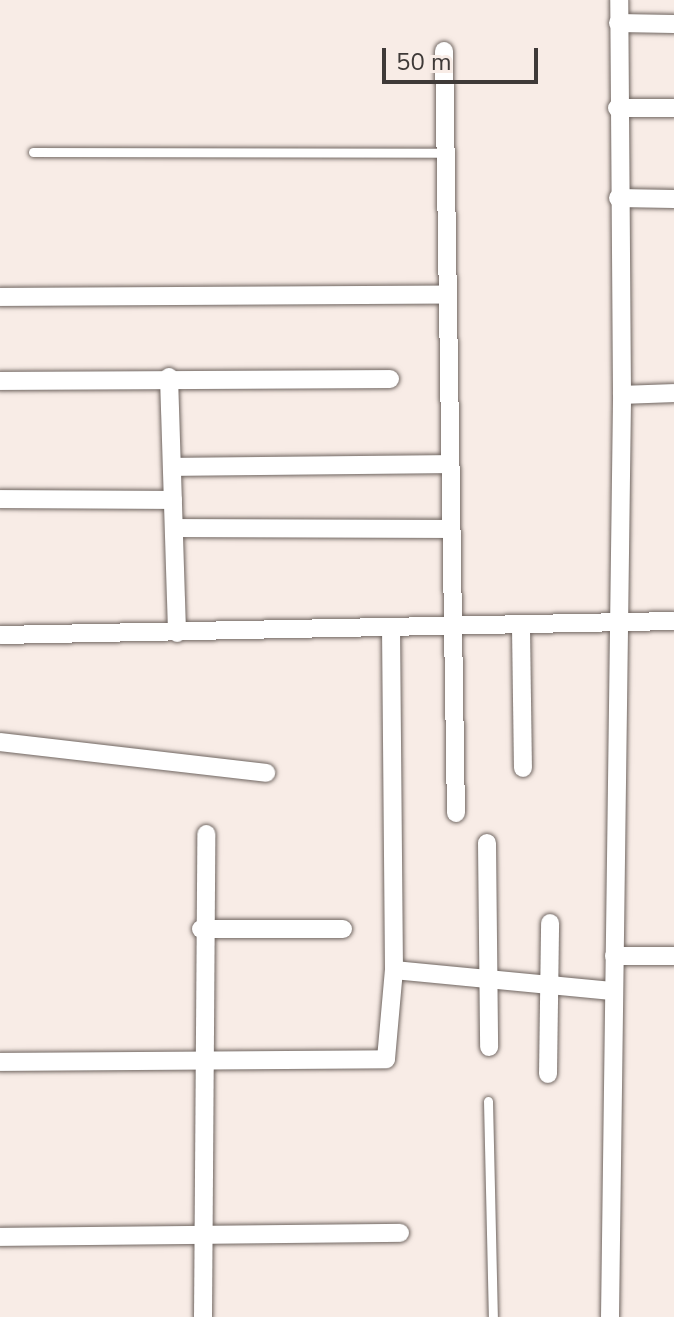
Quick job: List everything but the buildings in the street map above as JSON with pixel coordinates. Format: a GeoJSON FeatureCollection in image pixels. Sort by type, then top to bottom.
{"type":"FeatureCollection","features":[{"type":"Feature","properties":{"kind":"street"},"geometry":{"type":"LineString","coordinates":[[610,1317],[614,624],[622,395],[617,108],[619,0]]}},
{"type":"Feature","properties":{"kind":"street"},"geometry":{"type":"LineString","coordinates":[[618,23],[674,24]]}},
{"type":"Feature","properties":{"kind":"street"},"geometry":{"type":"LineString","coordinates":[[444,51],[449,631],[456,813]]}},
{"type":"Feature","properties":{"kind":"street"},"geometry":{"type":"LineString","coordinates":[[617,108],[674,108]]}},
{"type":"Feature","properties":{"kind":"street"},"geometry":{"type":"LineString","coordinates":[[618,198],[674,199]]}},
{"type":"Feature","properties":{"kind":"street"},"geometry":{"type":"LineString","coordinates":[[0,297],[446,295]]}},
{"type":"Feature","properties":{"kind":"street"},"geometry":{"type":"LineString","coordinates":[[169,377],[177,633]]}},
{"type":"Feature","properties":{"kind":"street"},"geometry":{"type":"LineString","coordinates":[[0,381],[169,377],[390,379]]}},
{"type":"Feature","properties":{"kind":"street"},"geometry":{"type":"LineString","coordinates":[[622,395],[674,393]]}},
{"type":"Feature","properties":{"kind":"street"},"geometry":{"type":"LineString","coordinates":[[172,467],[448,464]]}},
{"type":"Feature","properties":{"kind":"street"},"geometry":{"type":"LineString","coordinates":[[0,499],[173,500]]}},
{"type":"Feature","properties":{"kind":"street"},"geometry":{"type":"LineString","coordinates":[[174,528],[448,529]]}},
{"type":"Feature","properties":{"kind":"street"},"geometry":{"type":"LineString","coordinates":[[0,635],[449,631],[674,621]]}},
{"type":"Feature","properties":{"kind":"street"},"geometry":{"type":"LineString","coordinates":[[521,628],[523,768]]}},
{"type":"Feature","properties":{"kind":"street"},"geometry":{"type":"LineString","coordinates":[[0,1062],[199,1059],[379,1062],[391,1051],[394,970],[391,632]]}},
{"type":"Feature","properties":{"kind":"street"},"geometry":{"type":"LineString","coordinates":[[0,742],[266,773]]}},
{"type":"Feature","properties":{"kind":"street"},"geometry":{"type":"LineString","coordinates":[[203,1317],[205,1236],[199,1059],[206,834]]}},
{"type":"Feature","properties":{"kind":"street"},"geometry":{"type":"LineString","coordinates":[[487,843],[489,1047]]}},
{"type":"Feature","properties":{"kind":"street"},"geometry":{"type":"LineString","coordinates":[[548,1074],[550,923]]}},
{"type":"Feature","properties":{"kind":"street"},"geometry":{"type":"LineString","coordinates":[[201,929],[343,929]]}},
{"type":"Feature","properties":{"kind":"street"},"geometry":{"type":"LineString","coordinates":[[614,956],[674,956]]}},
{"type":"Feature","properties":{"kind":"street"},"geometry":{"type":"LineString","coordinates":[[394,970],[612,991]]}},
{"type":"Feature","properties":{"kind":"street"},"geometry":{"type":"LineString","coordinates":[[0,1237],[400,1233]]}},
{"type":"Feature","properties":{"kind":"lane"},"geometry":{"type":"LineString","coordinates":[[33,152],[445,153]]}},
{"type":"Feature","properties":{"kind":"lane"},"geometry":{"type":"LineString","coordinates":[[488,1101],[493,1317]]}}]}
